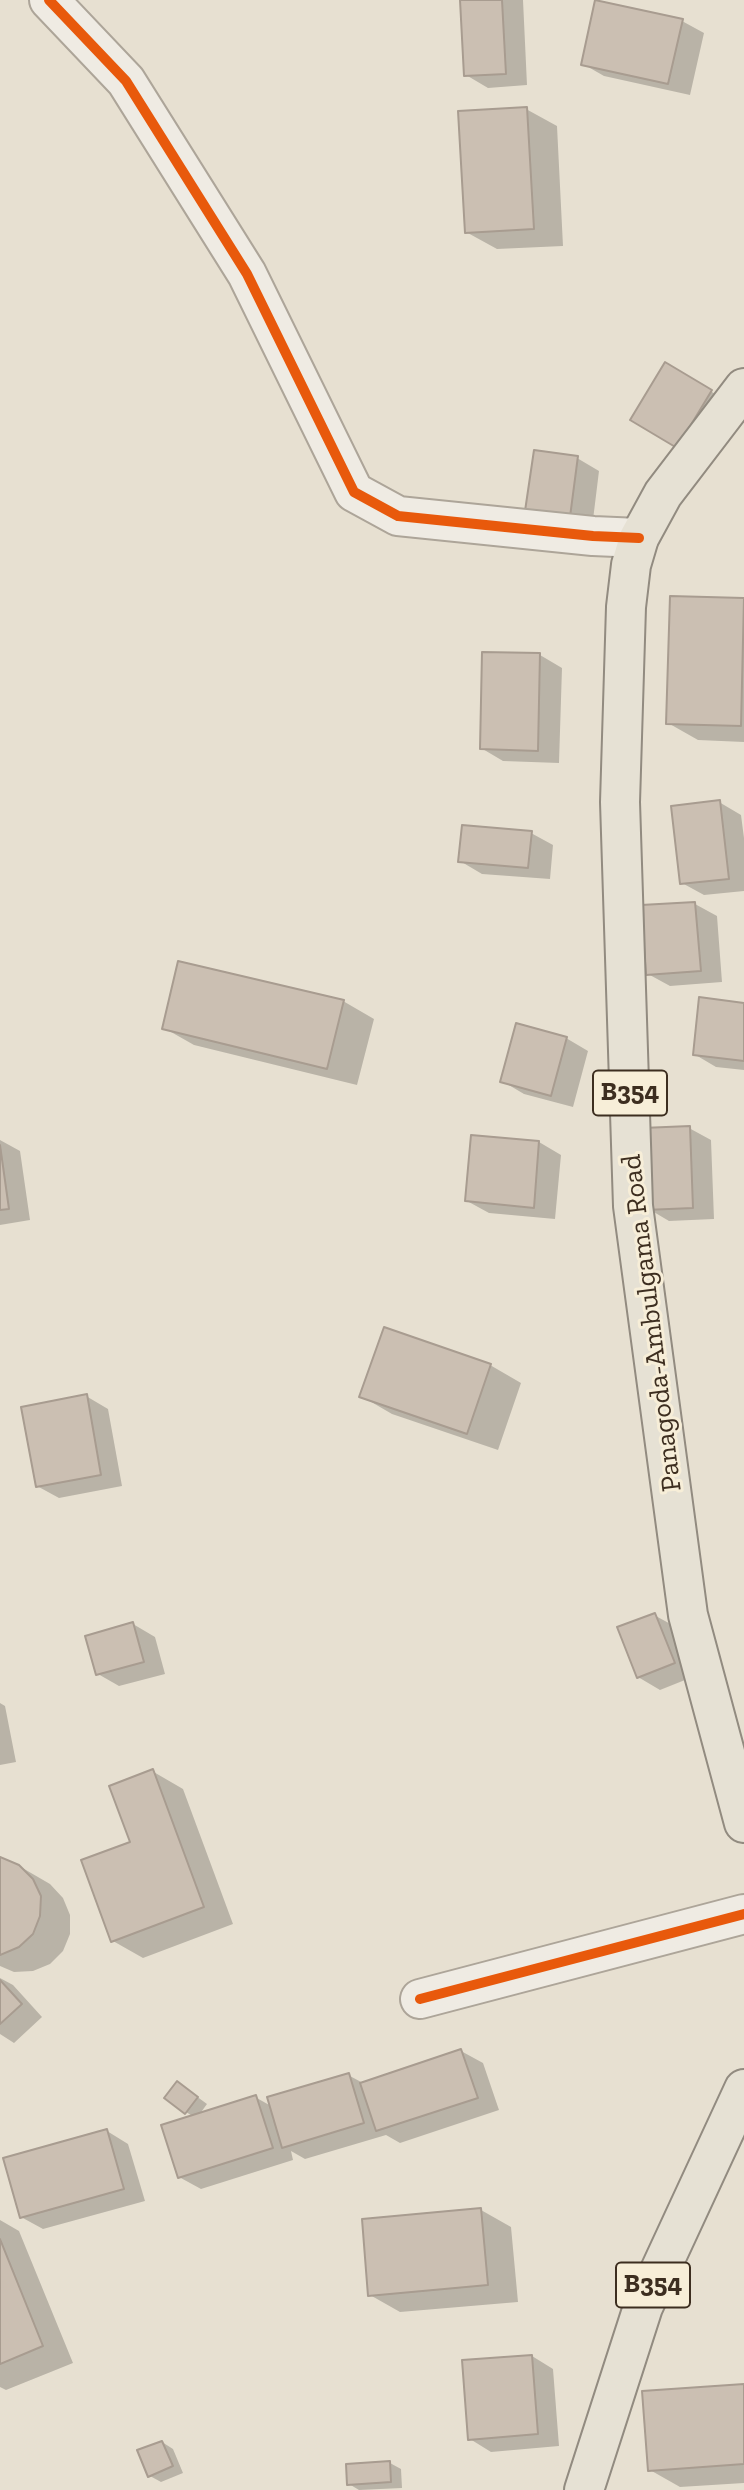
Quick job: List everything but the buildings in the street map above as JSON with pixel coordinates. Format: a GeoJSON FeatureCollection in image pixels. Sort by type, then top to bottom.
{"type":"FeatureCollection","features":[{"type":"Feature","properties":{"kind":"main road","name":"Panagoda-Ambulgama Road"},"geometry":{"type":"LineString","coordinates":[[744,388],[663,494],[639,538],[631,565],[626,607],[621,802],[633,1206],[688,1615],[744,1823]]}},
{"type":"Feature","properties":{"kind":"main road","name":"B354"},"geometry":{"type":"LineString","coordinates":[[584,2490],[643,2307],[744,2089]]}},
{"type":"Feature","properties":{"kind":"street"},"geometry":{"type":"LineString","coordinates":[[49,0],[125,81],[247,274],[354,492],[398,516],[593,536],[639,538]]}},
{"type":"Feature","properties":{"kind":"street"},"geometry":{"type":"LineString","coordinates":[[420,1999],[744,1914]]}},
{"type":"Feature","properties":{"kind":"cycle path"},"geometry":{"type":"LineString","coordinates":[[49,0],[126,81],[247,274],[354,492],[398,516],[593,536],[639,538]]}},
{"type":"Feature","properties":{"kind":"cycle path"},"geometry":{"type":"LineString","coordinates":[[420,1999],[744,1914]]}}]}
